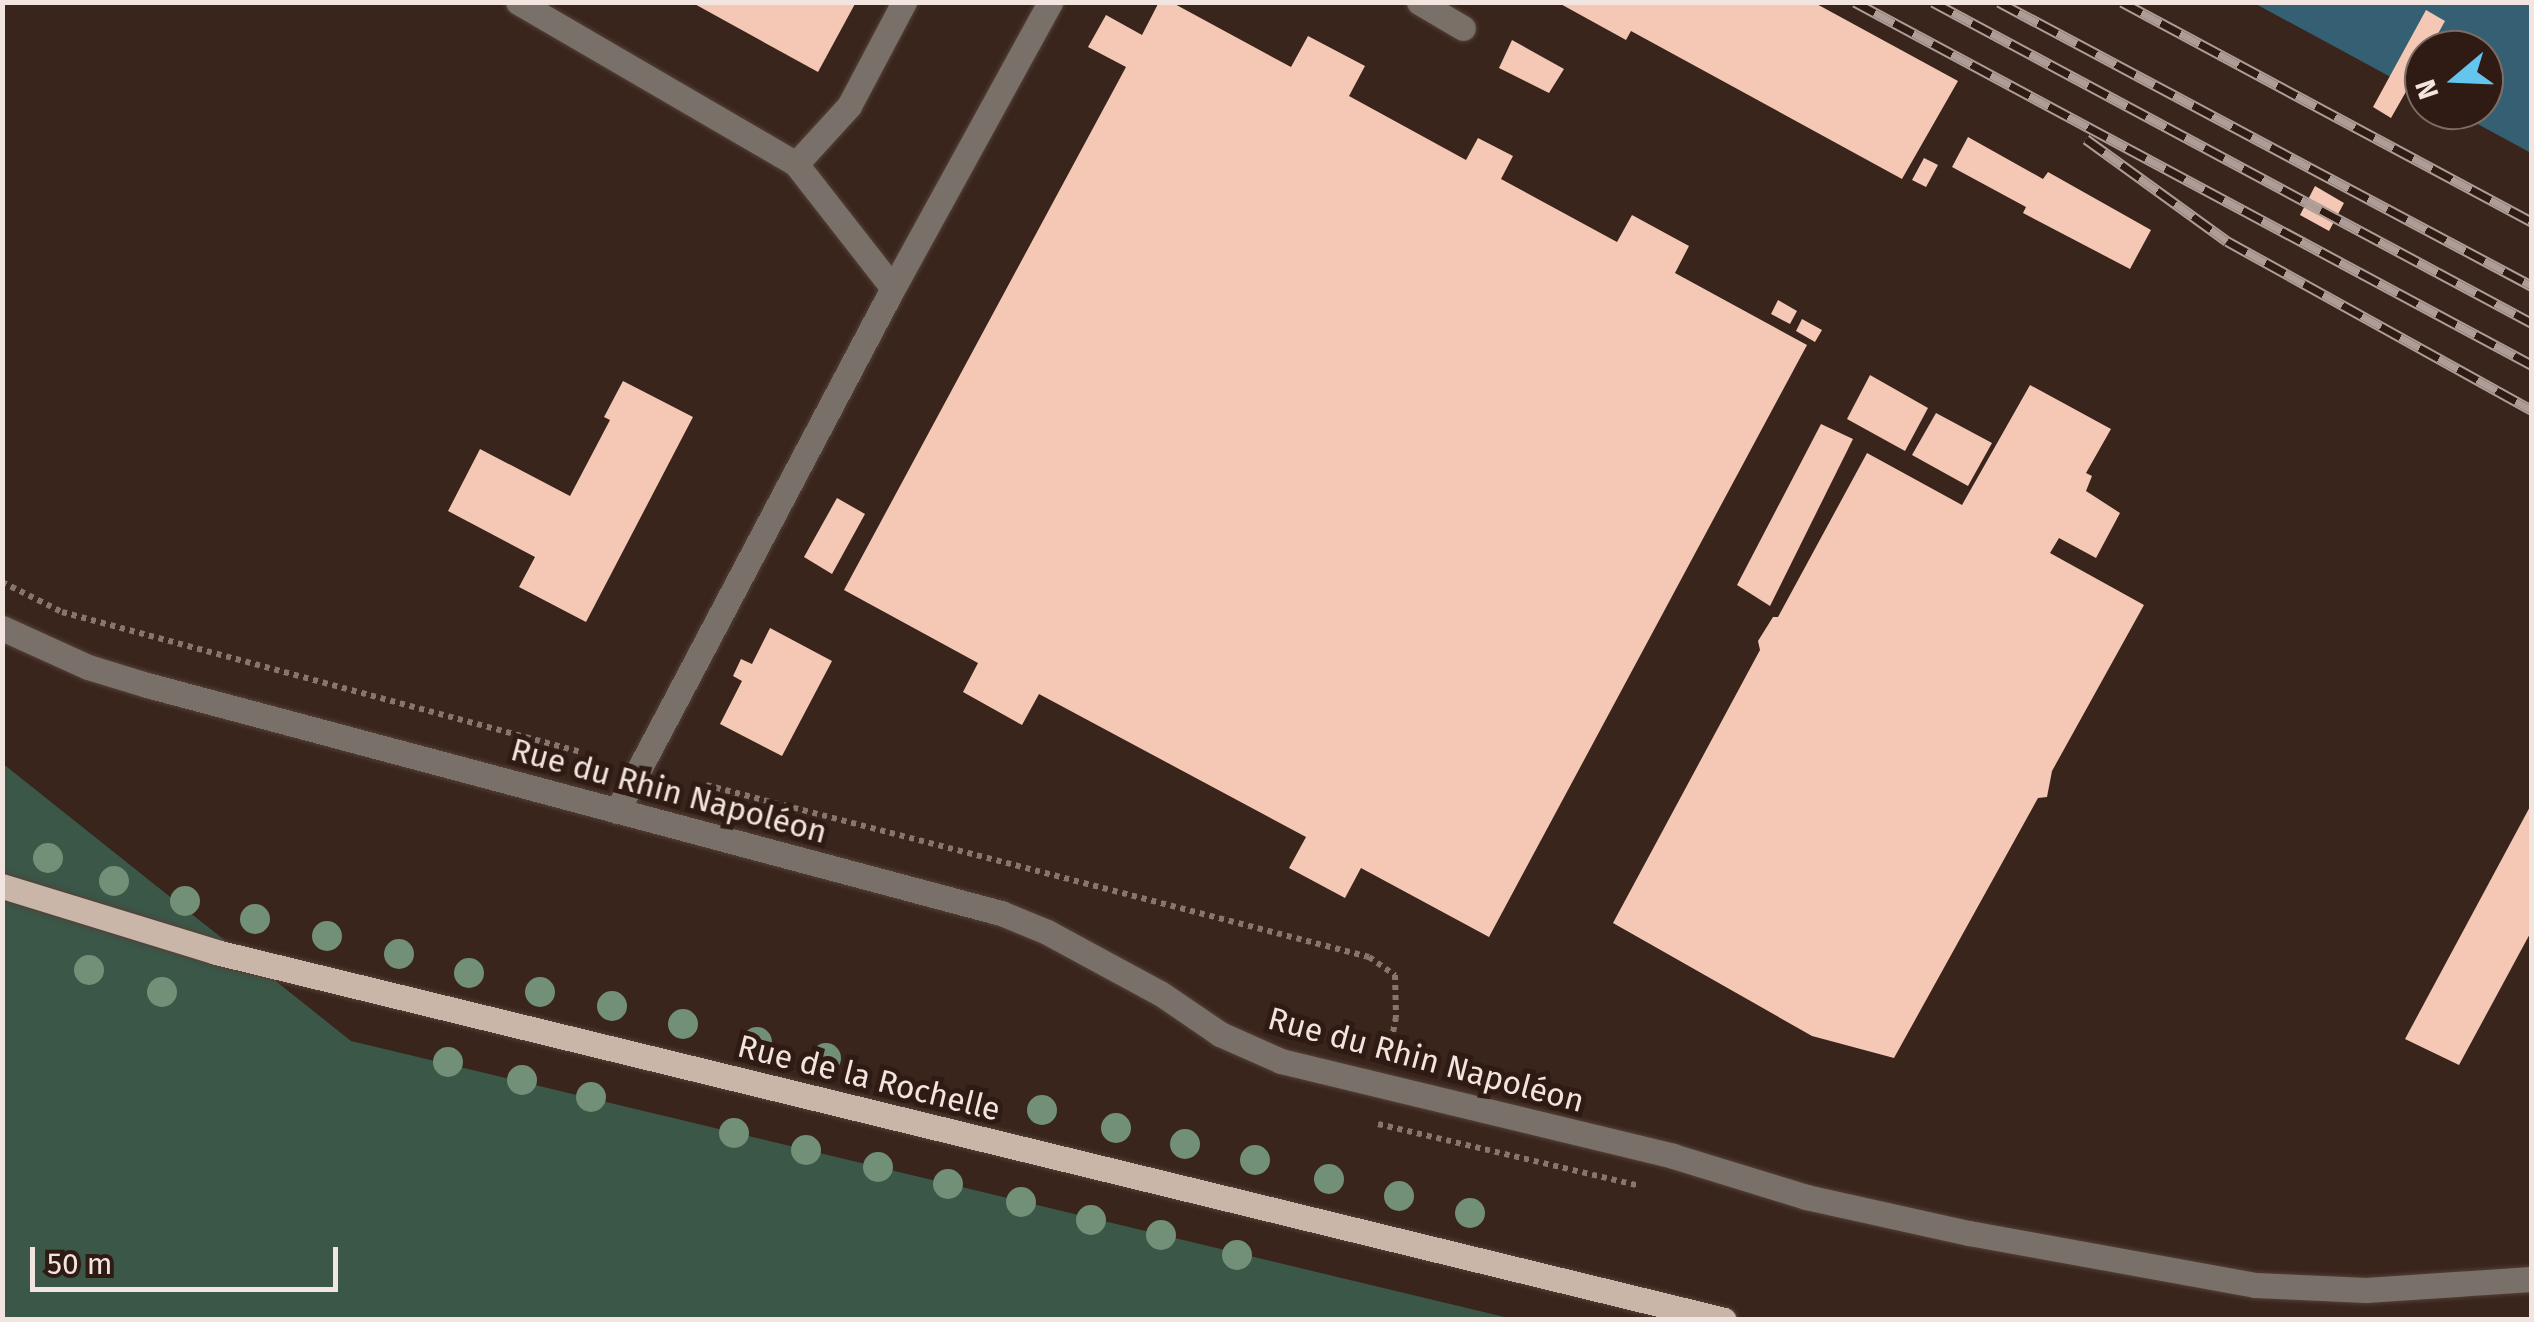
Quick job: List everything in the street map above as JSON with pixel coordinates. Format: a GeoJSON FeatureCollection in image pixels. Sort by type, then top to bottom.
{"type":"FeatureCollection","features":[{"type":"Feature","properties":{"kind":"main road","name":"Rue de la Rochelle"},"geometry":{"type":"LineString","coordinates":[[2,886],[216,952],[1724,1320]]}},
{"type":"Feature","properties":{"kind":"street"},"geometry":{"type":"LineString","coordinates":[[518,2],[796,164],[892,288]]}},
{"type":"Feature","properties":{"kind":"street"},"geometry":{"type":"LineString","coordinates":[[796,164],[850,106],[904,2]]}},
{"type":"Feature","properties":{"kind":"street"},"geometry":{"type":"LineString","coordinates":[[617,811],[892,288],[1050,2]]}},
{"type":"Feature","properties":{"kind":"street"},"geometry":{"type":"LineString","coordinates":[[1420,2],[1463,28]]}},
{"type":"Feature","properties":{"kind":"street","name":"Rue du Rhin Napoléon"},"geometry":{"type":"LineString","coordinates":[[2,628],[88,667],[148,685],[1000,913],[1047,932],[1160,993],[1220,1034],[1281,1061],[1672,1156],[1806,1197],[1969,1233],[2255,1285],[2366,1290],[2532,1280]]}},
{"type":"Feature","properties":{"kind":"path"},"geometry":{"type":"LineString","coordinates":[[2,582],[62,612],[581,752]]}},
{"type":"Feature","properties":{"kind":"path"},"geometry":{"type":"LineString","coordinates":[[706,784],[1370,958],[1395,975],[1396,1017],[1388,1056]]}},
{"type":"Feature","properties":{"kind":"green space"},"geometry":{"type":"Polygon","coordinates":[[[2,763],[351,1041],[1513,1319],[3,1319],[2,763]]]}},
{"type":"Feature","properties":{"kind":"water"},"geometry":{"type":"Polygon","coordinates":[[[2254,3],[2531,3],[2531,153],[2489,130],[2504,130],[2504,30],[2404,30],[2404,84],[2254,3]]]}},
{"type":"Feature","properties":{"kind":"building"},"geometry":{"type":"Polygon","coordinates":[[[691,2],[856,2],[818,72],[691,2]]]}},
{"type":"Feature","properties":{"kind":"building"},"geometry":{"type":"Polygon","coordinates":[[[1159,2],[1171,2],[1291,67],[1308,36],[1365,66],[1349,96],[1466,160],[1478,138],[1513,156],[1501,179],[1617,242],[1632,215],[1689,246],[1675,273],[1807,345],[1489,937],[1361,868],[1345,898],[1289,868],[1306,837],[1039,694],[1022,725],[963,692],[978,663],[844,590],[1126,67],[1088,47],[1106,15],[1142,35],[1159,2]]]}},
{"type":"Feature","properties":{"kind":"building"},"geometry":{"type":"Polygon","coordinates":[[[1557,2],[1813,2],[1958,81],[1902,179],[1631,31],[1626,40],[1557,2]]]}},
{"type":"Feature","properties":{"kind":"building"},"geometry":{"type":"Polygon","coordinates":[[[2426,10],[2445,21],[2440,30],[2415,30],[2426,10]]]}},
{"type":"Feature","properties":{"kind":"building"},"geometry":{"type":"Polygon","coordinates":[[[1512,40],[1564,69],[1549,93],[1499,68],[1512,40]]]}},
{"type":"Feature","properties":{"kind":"building"},"geometry":{"type":"Polygon","coordinates":[[[2404,50],[2404,95],[2391,118],[2373,107],[2404,50]]]}},
{"type":"Feature","properties":{"kind":"building"},"geometry":{"type":"Polygon","coordinates":[[[1968,137],[2043,179],[2048,172],[2151,230],[2130,269],[2023,213],[2026,207],[1952,167],[1968,137]]]}},
{"type":"Feature","properties":{"kind":"building"},"geometry":{"type":"Polygon","coordinates":[[[1924,158],[1938,165],[1926,187],[1912,180],[1924,158]]]}},
{"type":"Feature","properties":{"kind":"building"},"geometry":{"type":"Polygon","coordinates":[[[2315,186],[2344,203],[2329,231],[2300,215],[2315,186]]]}},
{"type":"Feature","properties":{"kind":"building"},"geometry":{"type":"Polygon","coordinates":[[[1778,300],[1797,311],[1790,324],[1771,314],[1778,300]]]}},
{"type":"Feature","properties":{"kind":"building"},"geometry":{"type":"Polygon","coordinates":[[[1802,319],[1822,330],[1815,342],[1796,331],[1802,319]]]}},
{"type":"Feature","properties":{"kind":"building"},"geometry":{"type":"Polygon","coordinates":[[[1870,375],[1928,408],[1905,451],[1847,419],[1870,375]]]}},
{"type":"Feature","properties":{"kind":"building"},"geometry":{"type":"Polygon","coordinates":[[[623,381],[693,417],[586,622],[519,587],[535,557],[448,511],[480,449],[570,496],[610,420],[604,417],[623,381]]]}},
{"type":"Feature","properties":{"kind":"building"},"geometry":{"type":"Polygon","coordinates":[[[2030,385],[2111,429],[2086,473],[2092,476],[2086,491],[2120,513],[2096,558],[2059,538],[2050,553],[2144,605],[2052,771],[2047,797],[2038,798],[1894,1058],[1812,1036],[1613,923],[1760,650],[1758,641],[1773,617],[1778,617],[1867,453],[1962,505],[2030,385]]]}},
{"type":"Feature","properties":{"kind":"building"},"geometry":{"type":"Polygon","coordinates":[[[1936,413],[1992,443],[1968,486],[1912,455],[1936,413]]]}},
{"type":"Feature","properties":{"kind":"building"},"geometry":{"type":"Polygon","coordinates":[[[1821,424],[1853,439],[1770,606],[1737,585],[1821,424]]]}},
{"type":"Feature","properties":{"kind":"building"},"geometry":{"type":"Polygon","coordinates":[[[837,498],[865,514],[832,574],[804,557],[837,498]]]}},
{"type":"Feature","properties":{"kind":"building"},"geometry":{"type":"Polygon","coordinates":[[[770,628],[832,661],[782,756],[720,724],[742,681],[733,676],[741,659],[752,664],[770,628]]]}},
{"type":"Feature","properties":{"kind":"building"},"geometry":{"type":"Polygon","coordinates":[[[2532,803],[2532,930],[2459,1065],[2405,1039],[2532,803]]]}},
{"type":"Feature","properties":{"kind":"railway"},"geometry":{"type":"LineString","coordinates":[[1855,2],[2532,365]]}},
{"type":"Feature","properties":{"kind":"railway"},"geometry":{"type":"LineString","coordinates":[[1933,2],[2532,323]]}},
{"type":"Feature","properties":{"kind":"railway"},"geometry":{"type":"LineString","coordinates":[[1999,2],[2532,286]]}},
{"type":"Feature","properties":{"kind":"railway"},"geometry":{"type":"LineString","coordinates":[[2122,2],[2532,222]]}},
{"type":"Feature","properties":{"kind":"railway"},"geometry":{"type":"LineString","coordinates":[[2086,139],[2227,241],[2532,410]]}}]}
